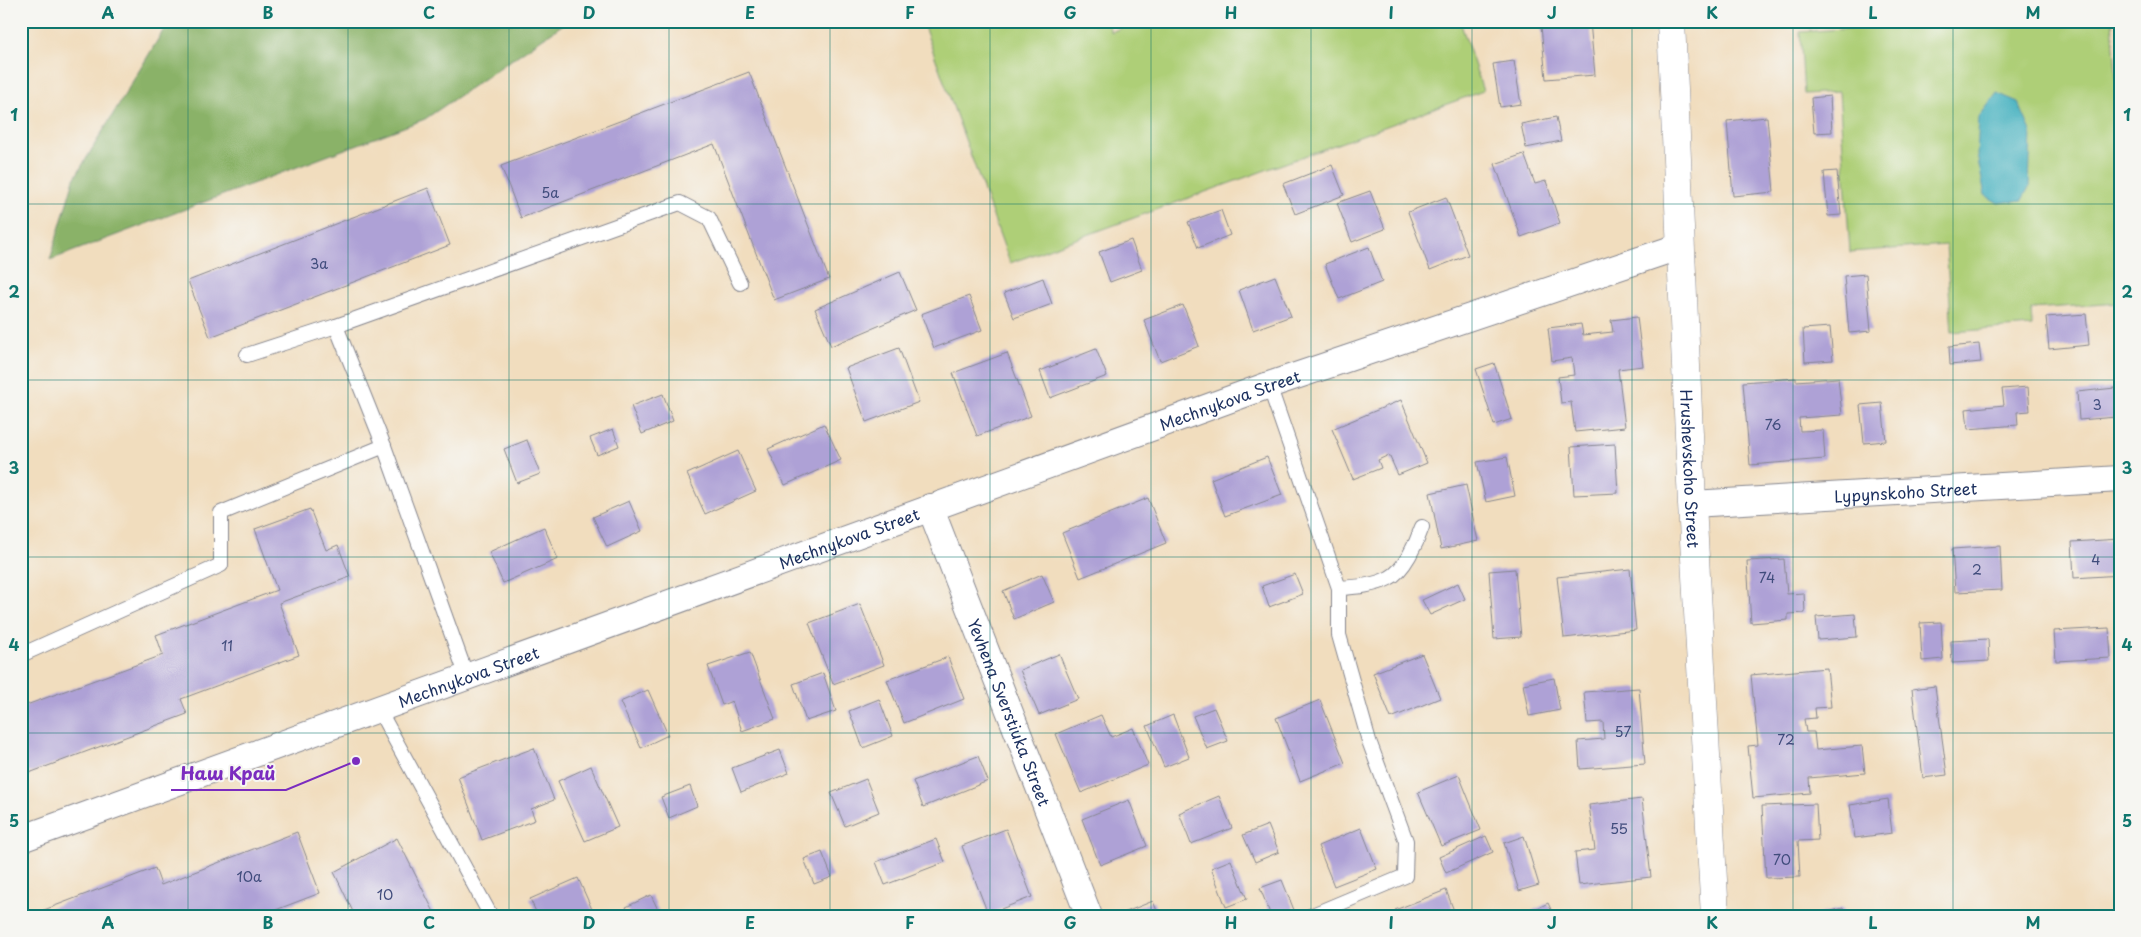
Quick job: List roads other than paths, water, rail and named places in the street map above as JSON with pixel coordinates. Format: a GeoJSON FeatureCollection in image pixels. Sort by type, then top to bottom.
{"type":"FeatureCollection","features":[{"type":"Feature","properties":{"kind":"street","name":"Hrushevskoho Street"},"geometry":{"type":"LineString","coordinates":[[1671,21],[1692,504],[1715,916]]}},
{"type":"Feature","properties":{"kind":"street","name":"Mechnykova Street"},"geometry":{"type":"LineString","coordinates":[[21,839],[1269,385],[1681,246]]}},
{"type":"Feature","properties":{"kind":"street","name":"Lypynskoho Street"},"geometry":{"type":"LineString","coordinates":[[1692,504],[2120,479]]}},
{"type":"Feature","properties":{"kind":"street","name":"Yevhena Sverstiuka Street"},"geometry":{"type":"LineString","coordinates":[[930,507],[1089,916]]}},
{"type":"Feature","properties":{"kind":"lane"},"geometry":{"type":"LineString","coordinates":[[247,355],[336,326],[680,203],[709,218],[740,283]]}},
{"type":"Feature","properties":{"kind":"lane"},"geometry":{"type":"LineString","coordinates":[[336,326],[384,446],[467,677]]}},
{"type":"Feature","properties":{"kind":"lane"},"geometry":{"type":"LineString","coordinates":[[1269,385],[1339,588],[1339,634],[1370,741],[1406,841],[1405,876],[1310,916]]}},
{"type":"Feature","properties":{"kind":"lane"},"geometry":{"type":"LineString","coordinates":[[21,655],[221,565],[221,513],[384,446]]}},
{"type":"Feature","properties":{"kind":"lane"},"geometry":{"type":"LineString","coordinates":[[1339,588],[1363,586],[1390,578],[1413,552],[1422,527]]}},
{"type":"Feature","properties":{"kind":"lane"},"geometry":{"type":"LineString","coordinates":[[379,710],[491,916]]}},
{"type":"Feature","properties":{"kind":"water"},"geometry":{"type":"Polygon","coordinates":[[[1997,93],[2018,102],[2031,131],[2029,187],[2022,200],[1998,203],[1985,195],[1977,155],[1979,117],[1997,93]]]}},
{"type":"Feature","properties":{"kind":"place","name":"Наш Край"},"geometry":{"type":"Point","coordinates":[356,761]}}]}
